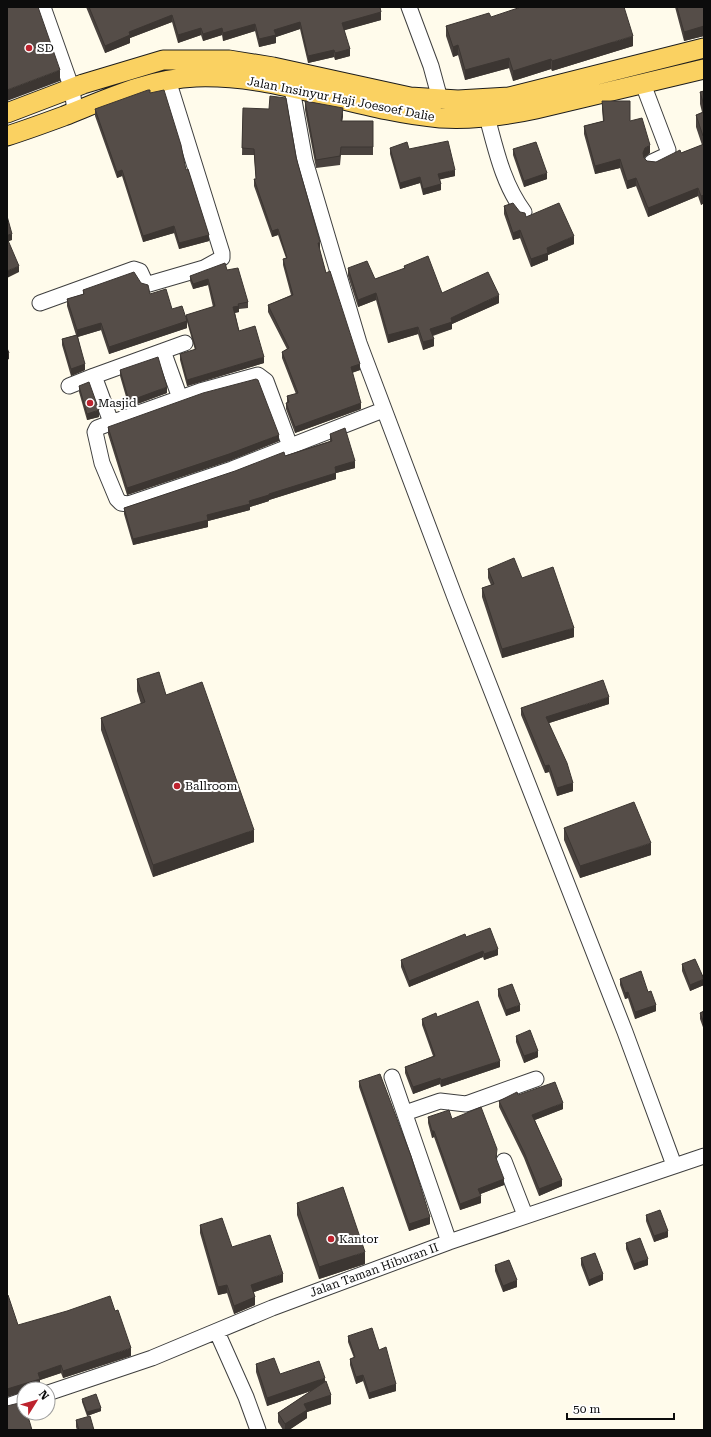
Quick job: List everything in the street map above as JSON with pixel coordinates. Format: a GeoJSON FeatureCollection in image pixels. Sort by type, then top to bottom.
{"type":"FeatureCollection","features":[{"type":"Feature","properties":{"kind":"main road","name":"Jalan Insinyur Haji Joesoef Dalie"},"geometry":{"type":"LineString","coordinates":[[7,113],[124,70],[163,60],[229,60],[273,67],[410,97],[458,100],[509,97],[704,48]]}},
{"type":"Feature","properties":{"kind":"main road","name":"Jalan Insinyur Haji Joesoef Dalie"},"geometry":{"type":"LineString","coordinates":[[7,136],[126,92],[168,80],[196,77],[223,78],[292,89],[431,116],[460,119],[487,117],[536,109],[643,84],[703,72]]}},
{"type":"Feature","properties":{"kind":"street"},"geometry":{"type":"LineString","coordinates":[[43,7],[72,89],[75,112]]}},
{"type":"Feature","properties":{"kind":"street"},"geometry":{"type":"LineString","coordinates":[[410,7],[431,66],[440,99]]}},
{"type":"Feature","properties":{"kind":"street"},"geometry":{"type":"LineString","coordinates":[[40,303],[134,269],[140,271],[147,284],[191,273],[222,258],[208,205],[168,80]]}},
{"type":"Feature","properties":{"kind":"street"},"geometry":{"type":"LineString","coordinates":[[643,84],[668,150],[667,155],[652,162]]}},
{"type":"Feature","properties":{"kind":"street"},"geometry":{"type":"LineString","coordinates":[[292,89],[307,168],[359,343],[383,410],[544,830],[625,1032],[674,1165]]}},
{"type":"Feature","properties":{"kind":"street"},"geometry":{"type":"LineString","coordinates":[[487,117],[504,176],[516,202],[524,212]]}},
{"type":"Feature","properties":{"kind":"street"},"geometry":{"type":"LineString","coordinates":[[69,386],[185,343]]}},
{"type":"Feature","properties":{"kind":"street"},"geometry":{"type":"LineString","coordinates":[[163,351],[180,398]]}},
{"type":"Feature","properties":{"kind":"street"},"geometry":{"type":"LineString","coordinates":[[290,446],[270,388],[263,377],[258,375],[180,398],[111,422],[97,428],[95,432],[102,463],[117,499],[124,504],[211,476],[290,446],[383,410]]}},
{"type":"Feature","properties":{"kind":"street"},"geometry":{"type":"LineString","coordinates":[[94,376],[111,422]]}},
{"type":"Feature","properties":{"kind":"street"},"geometry":{"type":"LineString","coordinates":[[392,1077],[449,1242]]}},
{"type":"Feature","properties":{"kind":"street"},"geometry":{"type":"LineString","coordinates":[[405,1112],[440,1101],[466,1104],[536,1079]]}},
{"type":"Feature","properties":{"kind":"street","name":"Jalan Taman Hiburan II"},"geometry":{"type":"LineString","coordinates":[[56,1390],[123,1368],[216,1332],[272,1308],[449,1242],[525,1215],[704,1156]]}},
{"type":"Feature","properties":{"kind":"street"},"geometry":{"type":"LineString","coordinates":[[504,1161],[525,1215]]}},
{"type":"Feature","properties":{"kind":"street"},"geometry":{"type":"LineString","coordinates":[[216,1332],[246,1397],[258,1430]]}},
{"type":"Feature","properties":{"kind":"building","name":"SD"},"geometry":{"type":"Polygon","coordinates":[[[7,7],[38,7],[60,70],[7,90],[7,7]]]}},
{"type":"Feature","properties":{"kind":"building"},"geometry":{"type":"Polygon","coordinates":[[[89,7],[380,7],[381,12],[342,23],[350,49],[335,53],[334,50],[308,56],[300,22],[274,30],[276,35],[259,39],[255,24],[223,33],[222,28],[203,34],[201,28],[178,35],[172,15],[129,32],[130,35],[105,46],[89,7]]]}},
{"type":"Feature","properties":{"kind":"building"},"geometry":{"type":"Polygon","coordinates":[[[521,7],[624,7],[633,36],[552,61],[551,59],[513,71],[509,58],[465,70],[458,45],[453,47],[446,26],[489,13],[491,17],[521,7]]]}},
{"type":"Feature","properties":{"kind":"building"},"geometry":{"type":"Polygon","coordinates":[[[677,7],[704,7],[704,26],[684,32],[677,7]]]}},
{"type":"Feature","properties":{"kind":"building"},"geometry":{"type":"Polygon","coordinates":[[[150,90],[150,93],[164,90],[181,145],[186,170],[188,169],[209,235],[179,243],[174,226],[143,236],[122,170],[117,172],[95,109],[150,90]]]}},
{"type":"Feature","properties":{"kind":"building"},"geometry":{"type":"Polygon","coordinates":[[[704,91],[704,106],[700,92],[704,91]]]}},
{"type":"Feature","properties":{"kind":"building"},"geometry":{"type":"Polygon","coordinates":[[[270,96],[286,98],[296,157],[320,242],[318,243],[326,273],[330,271],[360,364],[351,367],[361,403],[295,427],[286,403],[289,402],[287,396],[298,393],[282,352],[289,348],[268,305],[293,295],[283,259],[287,258],[278,229],[272,231],[254,179],[256,179],[254,149],[242,148],[243,108],[269,109],[270,96]]]}},
{"type":"Feature","properties":{"kind":"building"},"geometry":{"type":"Polygon","coordinates":[[[305,101],[343,108],[341,121],[373,121],[373,147],[341,147],[340,156],[316,160],[305,101]]]}},
{"type":"Feature","properties":{"kind":"building"},"geometry":{"type":"Polygon","coordinates":[[[602,101],[630,101],[630,121],[642,118],[650,145],[645,148],[643,153],[644,158],[647,161],[656,162],[680,150],[681,153],[704,144],[704,195],[701,196],[698,188],[648,208],[636,178],[627,181],[620,159],[595,166],[584,126],[604,121],[602,101]]]}},
{"type":"Feature","properties":{"kind":"building"},"geometry":{"type":"Polygon","coordinates":[[[704,112],[704,136],[703,136],[696,115],[704,112]]]}},
{"type":"Feature","properties":{"kind":"building"},"geometry":{"type":"Polygon","coordinates":[[[448,141],[455,170],[438,174],[441,184],[423,189],[420,177],[400,183],[390,148],[407,142],[409,149],[448,141]]]}},
{"type":"Feature","properties":{"kind":"building"},"geometry":{"type":"Polygon","coordinates":[[[536,142],[547,173],[524,181],[513,149],[536,142]]]}},
{"type":"Feature","properties":{"kind":"building"},"geometry":{"type":"Polygon","coordinates":[[[513,203],[520,212],[525,213],[526,217],[559,203],[574,236],[547,248],[548,253],[531,259],[520,230],[513,233],[504,206],[513,203]]]}},
{"type":"Feature","properties":{"kind":"building"},"geometry":{"type":"Polygon","coordinates":[[[7,216],[12,234],[7,235],[7,216]]]}},
{"type":"Feature","properties":{"kind":"building"},"geometry":{"type":"Polygon","coordinates":[[[7,238],[19,266],[7,271],[7,238]]]}},
{"type":"Feature","properties":{"kind":"building"},"geometry":{"type":"Polygon","coordinates":[[[428,256],[442,293],[488,272],[499,295],[451,318],[452,322],[430,329],[434,339],[423,342],[418,327],[388,335],[376,293],[358,300],[348,268],[367,261],[375,279],[405,268],[404,266],[428,256]]]}},
{"type":"Feature","properties":{"kind":"building"},"geometry":{"type":"Polygon","coordinates":[[[225,263],[227,270],[238,268],[248,302],[238,304],[239,306],[233,307],[239,331],[255,326],[264,357],[187,380],[180,354],[196,349],[186,315],[215,306],[208,279],[193,284],[190,276],[225,263]]]}},
{"type":"Feature","properties":{"kind":"building"},"geometry":{"type":"Polygon","coordinates":[[[134,272],[141,283],[148,285],[150,294],[166,289],[172,309],[182,306],[187,321],[109,347],[101,323],[77,330],[67,299],[84,294],[83,290],[134,272]]]}},
{"type":"Feature","properties":{"kind":"building"},"geometry":{"type":"Polygon","coordinates":[[[77,335],[85,364],[71,369],[62,339],[77,335]]]}},
{"type":"Feature","properties":{"kind":"building"},"geometry":{"type":"Polygon","coordinates":[[[158,357],[167,387],[129,401],[120,370],[158,357]]]}},
{"type":"Feature","properties":{"kind":"building"},"geometry":{"type":"Polygon","coordinates":[[[256,379],[258,380],[279,435],[229,454],[127,488],[108,427],[203,393],[256,379]]]}},
{"type":"Feature","properties":{"kind":"building","name":"Masjid"},"geometry":{"type":"Polygon","coordinates":[[[89,382],[99,410],[87,414],[79,386],[89,382]]]}},
{"type":"Feature","properties":{"kind":"building"},"geometry":{"type":"Polygon","coordinates":[[[345,428],[355,461],[335,467],[336,473],[249,501],[250,504],[207,515],[208,520],[133,539],[124,508],[235,471],[284,452],[285,456],[332,441],[330,434],[345,428]]]}},
{"type":"Feature","properties":{"kind":"building"},"geometry":{"type":"Polygon","coordinates":[[[514,558],[522,578],[553,567],[574,628],[502,649],[482,588],[494,584],[488,569],[514,558]]]}},
{"type":"Feature","properties":{"kind":"building","name":"Ballroom"},"geometry":{"type":"Polygon","coordinates":[[[159,672],[166,695],[202,682],[254,830],[153,865],[101,718],[145,702],[137,679],[159,672]]]}},
{"type":"Feature","properties":{"kind":"building"},"geometry":{"type":"Polygon","coordinates":[[[603,680],[609,697],[546,717],[567,763],[573,783],[557,788],[549,765],[545,766],[521,708],[603,680]]]}},
{"type":"Feature","properties":{"kind":"building"},"geometry":{"type":"Polygon","coordinates":[[[634,802],[651,843],[580,866],[564,828],[634,802]]]}},
{"type":"Feature","properties":{"kind":"building"},"geometry":{"type":"Polygon","coordinates":[[[490,928],[498,949],[484,954],[483,951],[409,981],[401,960],[465,934],[466,937],[490,928]]]}},
{"type":"Feature","properties":{"kind":"building"},"geometry":{"type":"Polygon","coordinates":[[[695,959],[704,979],[690,985],[682,964],[695,959]]]}},
{"type":"Feature","properties":{"kind":"building"},"geometry":{"type":"Polygon","coordinates":[[[641,971],[648,992],[651,991],[656,1005],[635,1012],[628,992],[625,993],[620,979],[641,971]]]}},
{"type":"Feature","properties":{"kind":"building"},"geometry":{"type":"Polygon","coordinates":[[[512,984],[520,1005],[506,1010],[498,989],[512,984]]]}},
{"type":"Feature","properties":{"kind":"building"},"geometry":{"type":"Polygon","coordinates":[[[478,1001],[500,1061],[441,1080],[440,1078],[413,1087],[405,1067],[435,1056],[422,1019],[436,1013],[437,1017],[478,1001]]]}},
{"type":"Feature","properties":{"kind":"building"},"geometry":{"type":"Polygon","coordinates":[[[704,1011],[704,1023],[700,1013],[704,1011]]]}},
{"type":"Feature","properties":{"kind":"building"},"geometry":{"type":"Polygon","coordinates":[[[530,1030],[538,1051],[524,1056],[516,1036],[530,1030]]]}},
{"type":"Feature","properties":{"kind":"building"},"geometry":{"type":"Polygon","coordinates":[[[380,1074],[411,1156],[430,1217],[409,1224],[359,1081],[380,1074]]]}},
{"type":"Feature","properties":{"kind":"building"},"geometry":{"type":"Polygon","coordinates":[[[555,1082],[563,1103],[532,1115],[562,1180],[539,1189],[524,1152],[499,1101],[517,1092],[518,1095],[555,1082]]]}},
{"type":"Feature","properties":{"kind":"building"},"geometry":{"type":"Polygon","coordinates":[[[481,1107],[497,1149],[496,1158],[504,1179],[478,1189],[481,1196],[460,1204],[428,1117],[449,1110],[452,1119],[481,1107]]]}},
{"type":"Feature","properties":{"kind":"building","name":"Kantor"},"geometry":{"type":"Polygon","coordinates":[[[343,1187],[365,1252],[319,1267],[297,1203],[343,1187]]]}},
{"type":"Feature","properties":{"kind":"building"},"geometry":{"type":"Polygon","coordinates":[[[660,1210],[668,1231],[654,1236],[646,1215],[660,1210]]]}},
{"type":"Feature","properties":{"kind":"building"},"geometry":{"type":"Polygon","coordinates":[[[222,1218],[232,1247],[270,1235],[283,1274],[251,1285],[255,1297],[234,1306],[227,1285],[218,1287],[200,1225],[222,1218]]]}},
{"type":"Feature","properties":{"kind":"building"},"geometry":{"type":"Polygon","coordinates":[[[640,1238],[648,1259],[634,1264],[626,1243],[640,1238]]]}},
{"type":"Feature","properties":{"kind":"building"},"geometry":{"type":"Polygon","coordinates":[[[595,1253],[603,1274],[589,1280],[581,1258],[595,1253]]]}},
{"type":"Feature","properties":{"kind":"building"},"geometry":{"type":"Polygon","coordinates":[[[509,1260],[517,1280],[503,1286],[495,1265],[509,1260]]]}},
{"type":"Feature","properties":{"kind":"building"},"geometry":{"type":"Polygon","coordinates":[[[8,1295],[18,1325],[67,1311],[110,1296],[115,1311],[118,1310],[131,1348],[63,1371],[61,1365],[38,1373],[40,1379],[33,1381],[16,1381],[16,1386],[7,1389],[8,1295]]]}},
{"type":"Feature","properties":{"kind":"building"},"geometry":{"type":"Polygon","coordinates":[[[372,1328],[379,1350],[386,1347],[396,1384],[369,1393],[363,1375],[356,1377],[350,1359],[355,1357],[348,1336],[372,1328]]]}},
{"type":"Feature","properties":{"kind":"building"},"geometry":{"type":"Polygon","coordinates":[[[274,1358],[280,1374],[319,1361],[325,1378],[267,1398],[256,1364],[274,1358]]]}},
{"type":"Feature","properties":{"kind":"building"},"geometry":{"type":"Polygon","coordinates":[[[326,1381],[331,1395],[304,1404],[307,1410],[285,1424],[278,1413],[326,1381]]]}},
{"type":"Feature","properties":{"kind":"building"},"geometry":{"type":"Polygon","coordinates":[[[96,1394],[101,1408],[87,1412],[82,1399],[96,1394]]]}},
{"type":"Feature","properties":{"kind":"building"},"geometry":{"type":"Polygon","coordinates":[[[16,1404],[16,1421],[29,1421],[32,1430],[7,1430],[7,1406],[16,1404]]]}},
{"type":"Feature","properties":{"kind":"building"},"geometry":{"type":"Polygon","coordinates":[[[90,1416],[94,1430],[79,1430],[76,1420],[90,1416]]]}},
{"type":"Feature","properties":{"kind":"place","name":"SD"},"geometry":{"type":"Point","coordinates":[29,48]}},
{"type":"Feature","properties":{"kind":"place","name":"Masjid"},"geometry":{"type":"Point","coordinates":[90,403]}},
{"type":"Feature","properties":{"kind":"place","name":"Ballroom"},"geometry":{"type":"Point","coordinates":[177,786]}},
{"type":"Feature","properties":{"kind":"place","name":"Kantor"},"geometry":{"type":"Point","coordinates":[331,1239]}}]}
